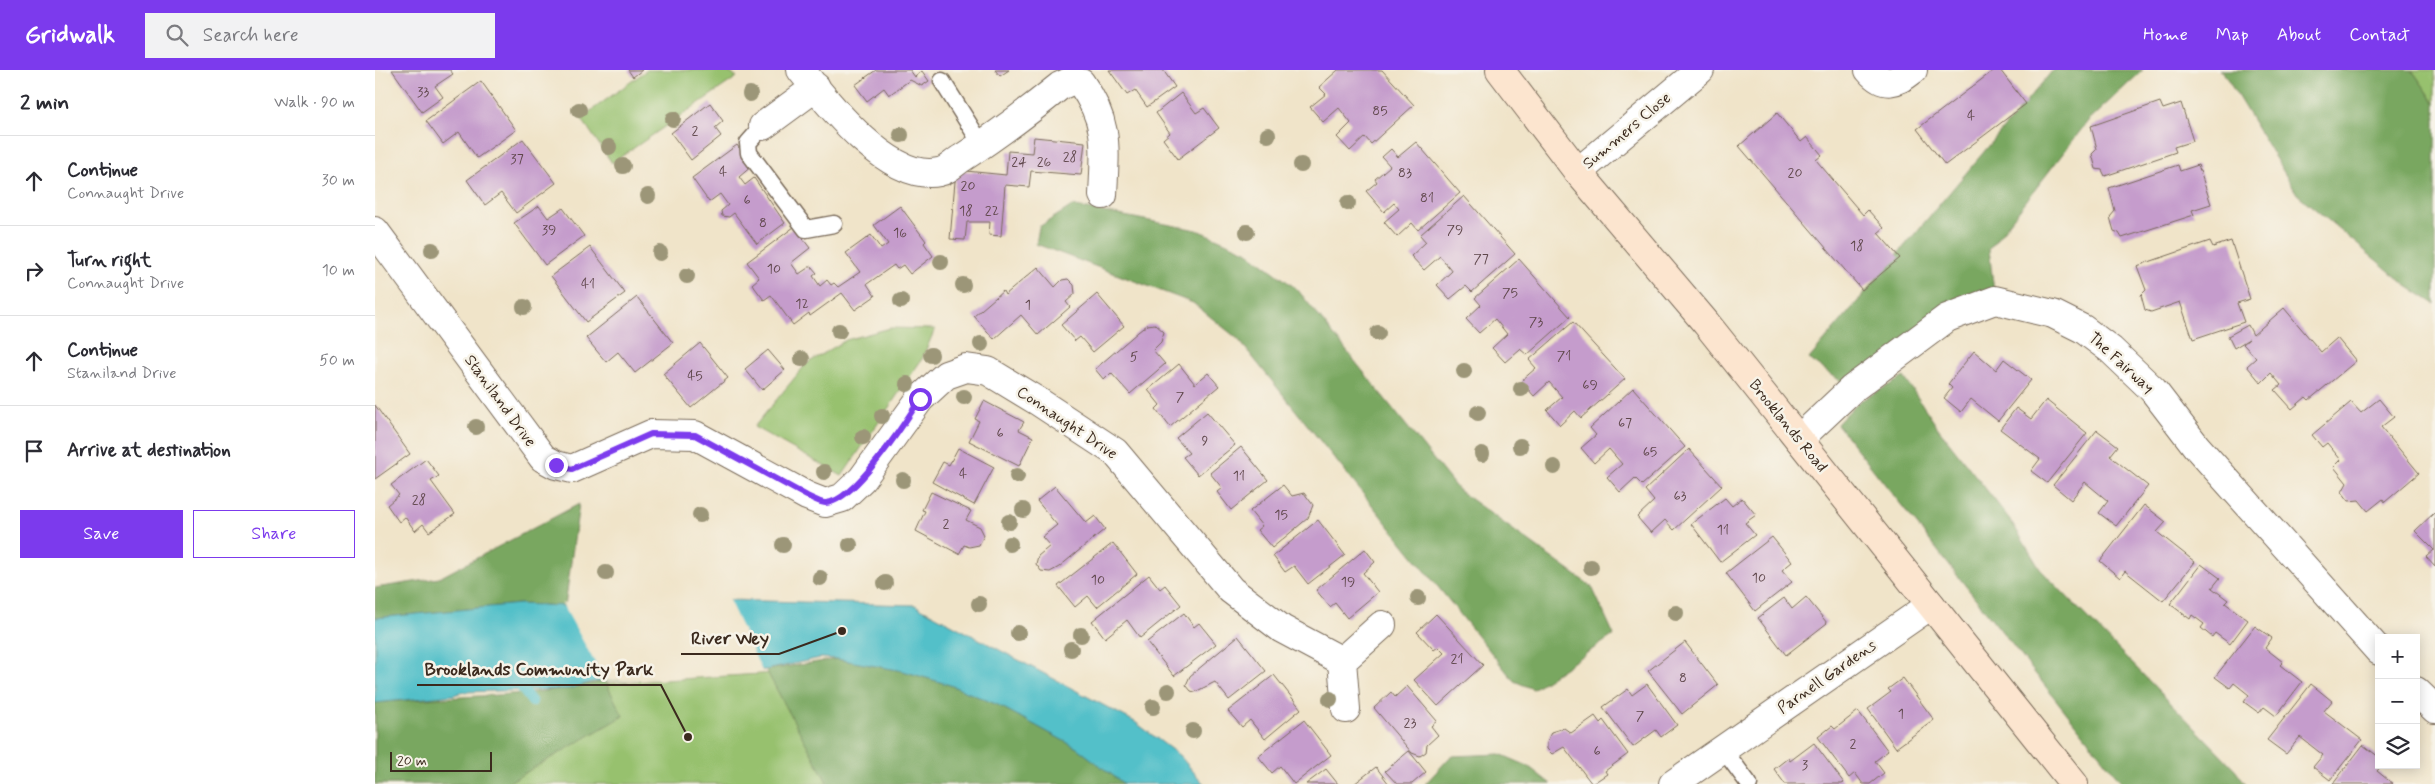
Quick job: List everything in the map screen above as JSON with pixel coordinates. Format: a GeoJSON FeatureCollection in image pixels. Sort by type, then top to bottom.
{"type":"FeatureCollection","features":[{"type":"Feature","properties":{"kind":"main road","name":"Brooklands Road"},"geometry":{"type":"LineString","coordinates":[[1500,70],[1527,109],[1706,323],[2074,784]]}},
{"type":"Feature","properties":{"kind":"street","name":"Summers Close"},"geometry":{"type":"LineString","coordinates":[[1578,172],[1700,70]]}},
{"type":"Feature","properties":{"kind":"street"},"geometry":{"type":"LineString","coordinates":[[1869,70],[1875,78],[1886,82],[1899,81],[1913,70]]}},
{"type":"Feature","properties":{"kind":"street"},"geometry":{"type":"LineString","coordinates":[[763,126],[808,78],[863,140],[904,168],[919,172],[940,172],[982,145],[1059,86],[1071,81],[1081,84],[1102,120],[1105,139],[1103,195]]}},
{"type":"Feature","properties":{"kind":"street","name":"Staniland Drive"},"geometry":{"type":"LineString","coordinates":[[375,230],[543,458],[556,465],[572,469],[651,434],[695,435],[781,481]]}},
{"type":"Feature","properties":{"kind":"street","name":"The Fairway"},"geometry":{"type":"LineString","coordinates":[[1799,439],[1852,389],[1947,318],[1995,300],[2053,314],[2083,329],[2111,350],[2153,390],[2196,446],[2375,647]]}},
{"type":"Feature","properties":{"kind":"street","name":"Connaught Drive"},"geometry":{"type":"LineString","coordinates":[[781,481],[825,503],[842,498],[862,479],[920,399],[946,375],[966,368],[988,371],[1115,452],[1231,590],[1282,628],[1342,661]]}},
{"type":"Feature","properties":{"kind":"street","name":"Parnell Gardens"},"geometry":{"type":"LineString","coordinates":[[1673,784],[1931,605]]}},
{"type":"Feature","properties":{"kind":"street"},"geometry":{"type":"LineString","coordinates":[[1346,709],[1342,661],[1382,625]]}},
{"type":"Feature","properties":{"kind":"street"},"geometry":{"type":"LineString","coordinates":[[2420,695],[2435,709]]}},
{"type":"Feature","properties":{"kind":"lane"},"geometry":{"type":"LineString","coordinates":[[942,81],[982,145]]}},
{"type":"Feature","properties":{"kind":"lane"},"geometry":{"type":"LineString","coordinates":[[763,126],[748,143],[749,153],[806,229],[834,224]]}},
{"type":"Feature","properties":{"kind":"lane"},"geometry":{"type":"LineString","coordinates":[[1723,750],[1749,784]]}},
{"type":"Feature","properties":{"kind":"green space"},"geometry":{"type":"Polygon","coordinates":[[[647,70],[725,70],[737,77],[612,163],[581,118],[647,70]]]}},
{"type":"Feature","properties":{"kind":"green space"},"geometry":{"type":"Polygon","coordinates":[[[2053,70],[2143,70],[2088,121],[1989,249],[1995,300],[1852,389],[1809,359],[2053,70]]]}},
{"type":"Feature","properties":{"kind":"green space"},"geometry":{"type":"Polygon","coordinates":[[[2219,70],[2412,70],[2435,103],[2435,304],[2407,286],[2297,194],[2223,72],[2219,70]]]}},
{"type":"Feature","properties":{"kind":"green space"},"geometry":{"type":"Polygon","coordinates":[[[2412,70],[2435,70],[2435,103],[2412,70]]]}},
{"type":"Feature","properties":{"kind":"green space"},"geometry":{"type":"Polygon","coordinates":[[[1072,206],[1197,230],[1246,251],[1297,289],[1458,490],[1592,587],[1614,635],[1533,689],[1514,681],[1238,339],[1193,303],[1036,244],[1039,227],[1072,206]]]}},
{"type":"Feature","properties":{"kind":"green space"},"geometry":{"type":"Polygon","coordinates":[[[890,328],[935,329],[922,359],[842,476],[754,427],[806,364],[846,340],[890,328]]]}},
{"type":"Feature","properties":{"kind":"green space"},"geometry":{"type":"Polygon","coordinates":[[[1904,377],[1938,428],[2011,521],[2040,569],[2235,769],[2246,784],[2123,784],[1837,424],[1858,402],[1904,377]]]}},
{"type":"Feature","properties":{"kind":"green space"},"geometry":{"type":"Polygon","coordinates":[[[579,504],[565,606],[519,604],[375,618],[375,588],[439,578],[579,504]]]}},
{"type":"Feature","properties":{"kind":"green space"},"geometry":{"type":"Polygon","coordinates":[[[837,659],[903,671],[950,685],[998,705],[1077,748],[1124,784],[828,784],[766,670],[837,659]]]}},
{"type":"Feature","properties":{"kind":"green space"},"geometry":{"type":"Polygon","coordinates":[[[775,673],[831,784],[375,784],[375,697],[434,693],[525,756],[602,684],[775,673]]]}},
{"type":"Feature","properties":{"kind":"green space"},"geometry":{"type":"Polygon","coordinates":[[[605,681],[623,716],[506,784],[375,784],[375,703],[519,693],[605,681]]]}},
{"type":"Feature","properties":{"kind":"green space"},"geometry":{"type":"Polygon","coordinates":[[[1500,754],[1528,766],[1551,784],[1425,784],[1451,756],[1500,754]]]}},
{"type":"Feature","properties":{"kind":"water"},"geometry":{"type":"Polygon","coordinates":[[[728,600],[915,605],[1135,722],[1180,756],[1204,784],[1124,784],[1077,748],[998,705],[950,685],[903,671],[837,659],[820,658],[766,670],[593,682],[569,689],[462,692],[454,695],[375,703],[375,618],[519,604],[565,606],[728,600]]]}},
{"type":"Feature","properties":{"kind":"pier"},"geometry":{"type":"Polygon","coordinates":[[[728,598],[763,673],[605,681],[562,603],[728,598]]]}},
{"type":"Feature","properties":{"kind":"building"},"geometry":{"type":"Polygon","coordinates":[[[392,70],[450,70],[453,74],[435,86],[443,97],[422,112],[392,70]]]}},
{"type":"Feature","properties":{"kind":"building"},"geometry":{"type":"Polygon","coordinates":[[[628,70],[642,70],[633,77],[628,70]]]}},
{"type":"Feature","properties":{"kind":"building"},"geometry":{"type":"Polygon","coordinates":[[[876,70],[910,70],[915,77],[922,71],[929,81],[922,86],[910,80],[889,95],[884,88],[867,101],[855,85],[876,70]]]}},
{"type":"Feature","properties":{"kind":"building"},"geometry":{"type":"Polygon","coordinates":[[[995,70],[1009,70],[1000,76],[995,70]]]}},
{"type":"Feature","properties":{"kind":"building"},"geometry":{"type":"Polygon","coordinates":[[[1109,70],[1163,70],[1175,87],[1147,107],[1135,90],[1127,95],[1109,70]]]}},
{"type":"Feature","properties":{"kind":"building"},"geometry":{"type":"Polygon","coordinates":[[[1338,70],[1382,70],[1414,105],[1371,144],[1365,137],[1350,151],[1337,137],[1351,123],[1339,108],[1323,122],[1310,107],[1326,94],[1319,87],[1338,70]]]}},
{"type":"Feature","properties":{"kind":"building"},"geometry":{"type":"Polygon","coordinates":[[[1994,70],[2000,70],[2026,104],[1945,165],[1917,129],[1994,70]]]}},
{"type":"Feature","properties":{"kind":"building"},"geometry":{"type":"Polygon","coordinates":[[[481,81],[516,130],[477,158],[459,132],[443,144],[426,121],[481,81]]]}},
{"type":"Feature","properties":{"kind":"building"},"geometry":{"type":"Polygon","coordinates":[[[1181,93],[1196,113],[1204,108],[1219,128],[1178,159],[1163,139],[1170,133],[1156,113],[1181,93]]]}},
{"type":"Feature","properties":{"kind":"building"},"geometry":{"type":"Polygon","coordinates":[[[2160,102],[2163,109],[2181,103],[2193,141],[2174,147],[2176,152],[2105,176],[2102,170],[2096,169],[2092,154],[2097,149],[2091,126],[2160,102]]]}},
{"type":"Feature","properties":{"kind":"building"},"geometry":{"type":"Polygon","coordinates":[[[710,103],[723,121],[715,128],[721,136],[691,160],[671,133],[710,103]]]}},
{"type":"Feature","properties":{"kind":"building"},"geometry":{"type":"Polygon","coordinates":[[[1777,113],[1801,142],[1807,137],[1822,155],[1816,160],[1863,215],[1868,210],[1884,228],[1878,233],[1900,258],[1862,290],[1739,146],[1777,113]]]}},
{"type":"Feature","properties":{"kind":"building"},"geometry":{"type":"Polygon","coordinates":[[[1034,137],[1085,142],[1081,175],[1031,171],[1029,187],[1005,185],[1001,236],[989,235],[990,222],[967,222],[965,240],[950,239],[956,170],[1006,175],[1008,151],[1032,153],[1034,137]]]}},
{"type":"Feature","properties":{"kind":"building"},"geometry":{"type":"Polygon","coordinates":[[[523,139],[556,183],[516,213],[501,193],[485,205],[467,180],[523,139]]]}},
{"type":"Feature","properties":{"kind":"building"},"geometry":{"type":"Polygon","coordinates":[[[1416,142],[1460,193],[1418,230],[1412,223],[1397,237],[1384,222],[1399,209],[1394,203],[1384,212],[1366,191],[1377,182],[1375,179],[1390,166],[1382,157],[1391,149],[1398,157],[1416,142]]]}},
{"type":"Feature","properties":{"kind":"building"},"geometry":{"type":"Polygon","coordinates":[[[737,145],[752,166],[739,177],[745,185],[754,178],[785,223],[757,244],[734,213],[729,217],[722,216],[721,211],[728,205],[720,194],[709,202],[692,178],[737,145]]]}},
{"type":"Feature","properties":{"kind":"building"},"geometry":{"type":"Polygon","coordinates":[[[2178,165],[2180,171],[2198,165],[2211,204],[2192,210],[2194,215],[2122,238],[2119,233],[2114,231],[2110,217],[2115,211],[2109,188],[2178,165]]]}},
{"type":"Feature","properties":{"kind":"building"},"geometry":{"type":"Polygon","coordinates":[[[1464,196],[1515,254],[1472,292],[1466,286],[1450,299],[1437,285],[1452,271],[1440,256],[1424,270],[1411,256],[1426,242],[1420,235],[1464,196]]]}},
{"type":"Feature","properties":{"kind":"building"},"geometry":{"type":"Polygon","coordinates":[[[539,206],[548,218],[563,208],[584,236],[545,265],[514,223],[539,206]]]}},
{"type":"Feature","properties":{"kind":"building"},"geometry":{"type":"Polygon","coordinates":[[[900,206],[926,241],[924,243],[933,256],[910,274],[903,265],[897,269],[894,265],[867,284],[875,296],[855,310],[842,293],[810,316],[809,313],[793,325],[771,295],[764,300],[752,284],[759,278],[747,262],[794,227],[810,248],[791,263],[799,274],[811,266],[817,273],[813,276],[820,286],[827,280],[831,285],[834,283],[838,287],[860,272],[846,253],[871,235],[881,249],[888,244],[874,225],[900,206]]]}},
{"type":"Feature","properties":{"kind":"building"},"geometry":{"type":"Polygon","coordinates":[[[2210,241],[2213,247],[2231,241],[2250,299],[2237,303],[2244,322],[2193,339],[2180,302],[2151,312],[2145,310],[2141,295],[2146,290],[2137,266],[2210,241]]]}},
{"type":"Feature","properties":{"kind":"building"},"geometry":{"type":"Polygon","coordinates":[[[590,247],[625,293],[586,322],[551,276],[590,247]]]}},
{"type":"Feature","properties":{"kind":"building"},"geometry":{"type":"Polygon","coordinates":[[[1519,259],[1570,317],[1527,355],[1520,349],[1505,362],[1492,348],[1507,334],[1495,319],[1479,333],[1466,319],[1481,305],[1475,298],[1519,259]]]}},
{"type":"Feature","properties":{"kind":"building"},"geometry":{"type":"Polygon","coordinates":[[[1038,267],[1055,287],[1062,280],[1068,279],[1074,285],[1075,294],[1066,302],[1070,307],[1038,335],[1021,315],[994,339],[974,316],[1003,291],[1005,295],[1038,267]]]}},
{"type":"Feature","properties":{"kind":"building"},"geometry":{"type":"Polygon","coordinates":[[[1097,294],[1124,326],[1093,352],[1080,337],[1075,341],[1061,325],[1097,294]]]}},
{"type":"Feature","properties":{"kind":"building"},"geometry":{"type":"Polygon","coordinates":[[[637,297],[673,343],[635,373],[618,352],[606,362],[586,338],[637,297]]]}},
{"type":"Feature","properties":{"kind":"building"},"geometry":{"type":"Polygon","coordinates":[[[2284,308],[2321,352],[2337,338],[2356,361],[2309,400],[2306,397],[2292,409],[2275,390],[2281,385],[2271,373],[2261,383],[2247,366],[2256,358],[2243,344],[2249,339],[2234,348],[2228,336],[2248,325],[2253,335],[2284,308]]]}},
{"type":"Feature","properties":{"kind":"building"},"geometry":{"type":"Polygon","coordinates":[[[1573,322],[1625,379],[1581,418],[1575,411],[1560,425],[1547,410],[1562,397],[1549,382],[1534,396],[1521,381],[1536,368],[1529,360],[1573,322]]]}},
{"type":"Feature","properties":{"kind":"building"},"geometry":{"type":"Polygon","coordinates":[[[1155,324],[1164,332],[1161,342],[1153,350],[1165,364],[1130,394],[1111,373],[1104,380],[1095,369],[1147,325],[1155,324]]]}},
{"type":"Feature","properties":{"kind":"building"},"geometry":{"type":"Polygon","coordinates":[[[700,343],[728,378],[691,408],[663,374],[700,343]]]}},
{"type":"Feature","properties":{"kind":"building"},"geometry":{"type":"Polygon","coordinates":[[[768,350],[785,370],[762,390],[745,369],[768,350]]]}},
{"type":"Feature","properties":{"kind":"building"},"geometry":{"type":"Polygon","coordinates":[[[1974,351],[1996,370],[2004,359],[2031,380],[1998,421],[1971,399],[1961,412],[1944,398],[1952,388],[1948,384],[1974,351]]]}},
{"type":"Feature","properties":{"kind":"building"},"geometry":{"type":"Polygon","coordinates":[[[1179,364],[1195,384],[1208,373],[1219,386],[1170,427],[1156,409],[1160,405],[1148,390],[1179,364]]]}},
{"type":"Feature","properties":{"kind":"building"},"geometry":{"type":"Polygon","coordinates":[[[1633,388],[1685,447],[1642,485],[1635,478],[1620,492],[1607,477],[1622,464],[1609,449],[1594,463],[1581,448],[1596,435],[1590,428],[1633,388]]]}},
{"type":"Feature","properties":{"kind":"building"},"geometry":{"type":"Polygon","coordinates":[[[2379,399],[2394,417],[2381,427],[2419,473],[2385,502],[2383,499],[2368,511],[2359,500],[2349,501],[2342,492],[2347,483],[2334,467],[2341,460],[2327,443],[2322,447],[2312,435],[2351,402],[2361,413],[2379,399]]]}},
{"type":"Feature","properties":{"kind":"building"},"geometry":{"type":"Polygon","coordinates":[[[2046,400],[2087,433],[2047,483],[2031,471],[2040,459],[2000,429],[2016,408],[2031,419],[2046,400]]]}},
{"type":"Feature","properties":{"kind":"building"},"geometry":{"type":"Polygon","coordinates":[[[984,401],[1024,422],[1019,430],[1033,437],[1019,466],[969,441],[979,421],[975,419],[984,401]]]}},
{"type":"Feature","properties":{"kind":"building"},"geometry":{"type":"Polygon","coordinates":[[[375,405],[410,454],[375,479],[375,405]]]}},
{"type":"Feature","properties":{"kind":"building"},"geometry":{"type":"Polygon","coordinates":[[[1207,412],[1235,445],[1198,475],[1183,457],[1189,453],[1176,438],[1207,412]]]}},
{"type":"Feature","properties":{"kind":"building"},"geometry":{"type":"Polygon","coordinates":[[[2097,430],[2118,446],[2110,456],[2148,486],[2116,526],[2099,513],[2108,501],[2085,482],[2071,500],[2053,485],[2097,430]]]}},
{"type":"Feature","properties":{"kind":"building"},"geometry":{"type":"Polygon","coordinates":[[[1241,447],[1268,480],[1231,510],[1217,492],[1222,488],[1210,473],[1241,447]]]}},
{"type":"Feature","properties":{"kind":"building"},"geometry":{"type":"Polygon","coordinates":[[[958,448],[994,467],[974,505],[932,482],[943,462],[949,465],[958,448]]]}},
{"type":"Feature","properties":{"kind":"building"},"geometry":{"type":"Polygon","coordinates":[[[1689,449],[1722,486],[1674,530],[1665,520],[1651,533],[1637,517],[1654,501],[1645,490],[1689,449]]]}},
{"type":"Feature","properties":{"kind":"building"},"geometry":{"type":"Polygon","coordinates":[[[426,459],[439,476],[431,481],[455,514],[429,532],[423,524],[415,531],[405,517],[399,522],[387,505],[399,495],[391,485],[426,459]]]}},
{"type":"Feature","properties":{"kind":"building"},"geometry":{"type":"Polygon","coordinates":[[[1283,485],[1292,496],[1304,493],[1313,505],[1308,518],[1272,548],[1257,530],[1262,526],[1250,511],[1283,485]]]}},
{"type":"Feature","properties":{"kind":"building"},"geometry":{"type":"Polygon","coordinates":[[[1055,486],[1086,523],[1095,516],[1105,529],[1059,567],[1050,572],[1041,571],[1036,564],[1038,556],[1050,546],[1042,537],[1057,525],[1037,501],[1055,486]]]}},
{"type":"Feature","properties":{"kind":"building"},"geometry":{"type":"Polygon","coordinates":[[[931,492],[971,511],[966,520],[980,527],[984,535],[979,545],[969,547],[964,545],[959,554],[916,531],[925,511],[922,510],[931,492]]]}},
{"type":"Feature","properties":{"kind":"building"},"geometry":{"type":"Polygon","coordinates":[[[1725,498],[1732,506],[1742,498],[1756,515],[1745,523],[1755,535],[1720,562],[1691,524],[1725,498]]]}},
{"type":"Feature","properties":{"kind":"building"},"geometry":{"type":"Polygon","coordinates":[[[2144,505],[2166,522],[2157,532],[2195,562],[2163,601],[2125,571],[2120,578],[2100,561],[2144,505]]]}},
{"type":"Feature","properties":{"kind":"building"},"geometry":{"type":"Polygon","coordinates":[[[2435,512],[2435,567],[2426,557],[2434,550],[2415,531],[2435,512]]]}},
{"type":"Feature","properties":{"kind":"building"},"geometry":{"type":"Polygon","coordinates":[[[1318,520],[1345,555],[1308,584],[1294,566],[1285,572],[1273,556],[1318,520]]]}},
{"type":"Feature","properties":{"kind":"building"},"geometry":{"type":"Polygon","coordinates":[[[1772,537],[1792,562],[1782,570],[1792,582],[1755,611],[1726,573],[1772,537]]]}},
{"type":"Feature","properties":{"kind":"building"},"geometry":{"type":"Polygon","coordinates":[[[1113,543],[1137,574],[1097,607],[1088,596],[1075,607],[1058,586],[1113,543]]]}},
{"type":"Feature","properties":{"kind":"building"},"geometry":{"type":"Polygon","coordinates":[[[1365,549],[1375,562],[1363,573],[1378,592],[1347,618],[1335,603],[1330,607],[1316,590],[1365,549]]]}},
{"type":"Feature","properties":{"kind":"building"},"geometry":{"type":"Polygon","coordinates":[[[2201,564],[2220,578],[2212,588],[2228,600],[2225,603],[2248,620],[2230,644],[2215,633],[2212,637],[2201,628],[2204,624],[2192,615],[2190,619],[2170,604],[2201,564]]]}},
{"type":"Feature","properties":{"kind":"building"},"geometry":{"type":"Polygon","coordinates":[[[1149,575],[1160,589],[1165,585],[1181,605],[1140,638],[1127,620],[1105,638],[1092,621],[1149,575]]]}},
{"type":"Feature","properties":{"kind":"building"},"geometry":{"type":"Polygon","coordinates":[[[1806,597],[1827,623],[1786,655],[1758,618],[1784,598],[1792,609],[1806,597]]]}},
{"type":"Feature","properties":{"kind":"building"},"geometry":{"type":"Polygon","coordinates":[[[1184,613],[1194,627],[1199,623],[1216,644],[1174,676],[1147,642],[1184,613]]]}},
{"type":"Feature","properties":{"kind":"building"},"geometry":{"type":"Polygon","coordinates":[[[1436,614],[1483,665],[1438,706],[1414,680],[1444,653],[1438,647],[1434,650],[1417,632],[1436,614]]]}},
{"type":"Feature","properties":{"kind":"building"},"geometry":{"type":"Polygon","coordinates":[[[2255,626],[2272,638],[2265,648],[2283,662],[2280,665],[2302,682],[2276,716],[2264,707],[2259,713],[2244,702],[2249,695],[2234,683],[2230,688],[2215,677],[2255,626]]]}},
{"type":"Feature","properties":{"kind":"building"},"geometry":{"type":"Polygon","coordinates":[[[1238,636],[1266,671],[1229,700],[1215,682],[1195,692],[1191,691],[1186,685],[1190,676],[1238,636]]]}},
{"type":"Feature","properties":{"kind":"building"},"geometry":{"type":"Polygon","coordinates":[[[1685,642],[1718,685],[1682,714],[1648,671],[1685,642]]]}},
{"type":"Feature","properties":{"kind":"building"},"geometry":{"type":"Polygon","coordinates":[[[1274,675],[1301,709],[1265,739],[1250,720],[1242,727],[1228,711],[1274,675]]]}},
{"type":"Feature","properties":{"kind":"building"},"geometry":{"type":"Polygon","coordinates":[[[1903,678],[1934,720],[1896,748],[1868,709],[1891,692],[1888,689],[1903,678]]]}},
{"type":"Feature","properties":{"kind":"building"},"geometry":{"type":"Polygon","coordinates":[[[1647,684],[1677,725],[1661,737],[1656,730],[1633,747],[1603,707],[1628,689],[1632,695],[1647,684]]]}},
{"type":"Feature","properties":{"kind":"building"},"geometry":{"type":"Polygon","coordinates":[[[2311,684],[2332,701],[2324,711],[2362,740],[2330,780],[2313,767],[2323,755],[2300,737],[2286,754],[2267,740],[2311,684]]]}},
{"type":"Feature","properties":{"kind":"building"},"geometry":{"type":"Polygon","coordinates":[[[1407,686],[1437,721],[1431,726],[1438,735],[1427,745],[1426,752],[1420,756],[1412,753],[1374,708],[1391,692],[1395,697],[1407,686]]]}},
{"type":"Feature","properties":{"kind":"building"},"geometry":{"type":"Polygon","coordinates":[[[1858,711],[1888,751],[1875,761],[1884,773],[1870,784],[1863,784],[1855,773],[1849,778],[1818,737],[1832,726],[1835,729],[1858,711]]]}},
{"type":"Feature","properties":{"kind":"building"},"geometry":{"type":"Polygon","coordinates":[[[1595,716],[1600,723],[1603,720],[1628,754],[1605,771],[1607,774],[1592,784],[1564,747],[1552,754],[1547,749],[1547,743],[1551,732],[1564,728],[1571,733],[1595,716]]]}},
{"type":"Feature","properties":{"kind":"building"},"geometry":{"type":"Polygon","coordinates":[[[1304,720],[1331,755],[1294,784],[1280,766],[1272,773],[1258,756],[1304,720]]]}},
{"type":"Feature","properties":{"kind":"building"},"geometry":{"type":"Polygon","coordinates":[[[1814,743],[1844,783],[1785,784],[1774,769],[1788,758],[1790,761],[1814,743]]]}},
{"type":"Feature","properties":{"kind":"building"},"geometry":{"type":"Polygon","coordinates":[[[2363,745],[2375,754],[2375,769],[2379,769],[2377,771],[2393,784],[2333,784],[2363,745]]]}},
{"type":"Feature","properties":{"kind":"building"},"geometry":{"type":"Polygon","coordinates":[[[1409,751],[1426,772],[1412,784],[1397,784],[1385,771],[1409,751]]]}},
{"type":"Feature","properties":{"kind":"building"},"geometry":{"type":"Polygon","coordinates":[[[1376,767],[1389,784],[1354,784],[1376,767]]]}},
{"type":"Feature","properties":{"kind":"building"},"geometry":{"type":"Polygon","coordinates":[[[1326,769],[1338,784],[1306,784],[1326,769]]]}},
{"type":"Feature","properties":{"kind":"waterway"},"geometry":{"type":"LineString","coordinates":[[516,681],[532,702]]}},
{"type":"Feature","properties":{"kind":"place","name":"River Wey"},"geometry":{"type":"Point","coordinates":[842,631]}},
{"type":"Feature","properties":{"kind":"place","name":"Brooklands Community Park"},"geometry":{"type":"Point","coordinates":[688,737]}},
{"type":"Feature","properties":{"kind":"route"},"geometry":{"type":"LineString","coordinates":[[556,465],[572,469],[651,434],[695,435],[807,496],[825,503],[842,498],[862,479],[920,399]]}}]}
